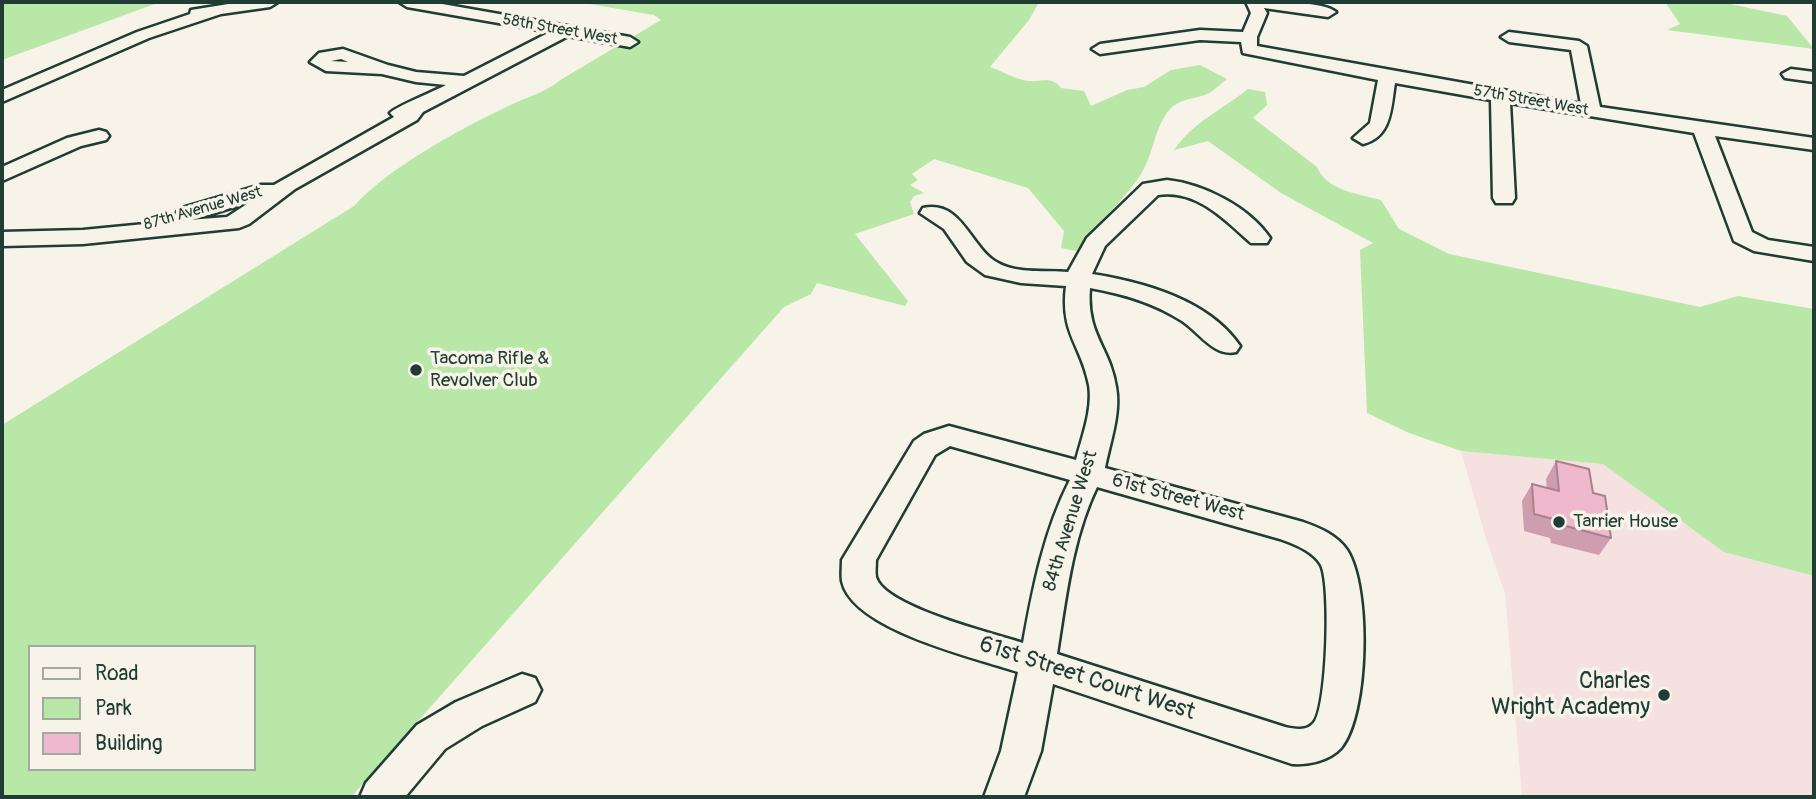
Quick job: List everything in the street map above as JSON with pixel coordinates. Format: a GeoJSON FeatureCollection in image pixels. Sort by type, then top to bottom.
{"type":"FeatureCollection","features":[{"type":"Feature","properties":{"kind":"street"},"geometry":{"type":"LineString","coordinates":[[2,97],[167,22],[270,2]]}},
{"type":"Feature","properties":{"kind":"street","name":"58th Street West"},"geometry":{"type":"LineString","coordinates":[[407,2],[630,42]]}},
{"type":"Feature","properties":{"kind":"street"},"geometry":{"type":"LineString","coordinates":[[1253,2],[1328,12]]}},
{"type":"Feature","properties":{"kind":"street"},"geometry":{"type":"LineString","coordinates":[[1249,43],[1259,13],[1253,2]]}},
{"type":"Feature","properties":{"kind":"street","name":"87th Avenue West"},"geometry":{"type":"LineString","coordinates":[[118,233],[231,223],[241,219],[288,185],[335,157],[358,148],[410,116],[416,108],[565,31]]}},
{"type":"Feature","properties":{"kind":"street","name":"57th Street West"},"geometry":{"type":"LineString","coordinates":[[1100,50],[1200,35],[1249,43],[1387,77],[1592,112],[1814,144]]}},
{"type":"Feature","properties":{"kind":"street"},"geometry":{"type":"LineString","coordinates":[[1509,37],[1578,46],[1592,112]]}},
{"type":"Feature","properties":{"kind":"street"},"geometry":{"type":"LineString","coordinates":[[382,69],[416,77],[466,82]]}},
{"type":"Feature","properties":{"kind":"street"},"geometry":{"type":"LineString","coordinates":[[1791,74],[1814,77]]}},
{"type":"Feature","properties":{"kind":"street"},"geometry":{"type":"LineString","coordinates":[[416,77],[445,93]]}},
{"type":"Feature","properties":{"kind":"street"},"geometry":{"type":"LineString","coordinates":[[1363,138],[1379,125],[1387,77]]}},
{"type":"Feature","properties":{"kind":"street"},"geometry":{"type":"LineString","coordinates":[[1500,96],[1504,198]]}},
{"type":"Feature","properties":{"kind":"street"},"geometry":{"type":"LineString","coordinates":[[1702,128],[1742,236],[1752,243],[1814,254]]}},
{"type":"Feature","properties":{"kind":"street"},"geometry":{"type":"LineString","coordinates":[[2,175],[74,142],[99,136]]}},
{"type":"Feature","properties":{"kind":"street","name":"87th Avenue West"},"geometry":{"type":"LineString","coordinates":[[118,233],[288,185]]}},
{"type":"Feature","properties":{"kind":"street","name":"84th Avenue West"},"geometry":{"type":"LineString","coordinates":[[1004,797],[1021,751],[1053,570],[1073,505],[1088,475],[1102,407],[1103,388],[1099,372],[1078,321],[1076,309],[1080,271],[1095,243],[1151,189],[1169,186],[1202,192],[1259,238]]}},
{"type":"Feature","properties":{"kind":"street"},"geometry":{"type":"LineString","coordinates":[[931,213],[952,224],[976,257],[992,270],[1013,275],[1079,279],[1134,289],[1169,302],[1209,326],[1227,346]]}},
{"type":"Feature","properties":{"kind":"street"},"geometry":{"type":"LineString","coordinates":[[2,239],[118,233]]}},
{"type":"Feature","properties":{"kind":"street","name":"61st Street West"},"geometry":{"type":"LineString","coordinates":[[866,592],[857,574],[859,560],[924,448],[946,436],[969,440],[1275,525],[1308,537],[1325,548],[1336,559],[1341,572],[1344,592],[1343,675],[1331,732],[1317,744]]}},
{"type":"Feature","properties":{"kind":"street","name":"61st Street Court West"},"geometry":{"type":"LineString","coordinates":[[866,592],[878,605],[903,619],[1285,745],[1305,748],[1317,744]]}},
{"type":"Feature","properties":{"kind":"street"},"geometry":{"type":"LineString","coordinates":[[380,797],[431,737],[469,714],[522,690]]}},
{"type":"Feature","properties":{"kind":"shaded area","name":"Charles Wright Academy"},"geometry":{"type":"Polygon","coordinates":[[[1461,451],[1603,464],[1724,552],[1814,576],[1814,797],[1522,797],[1505,593],[1461,451]]]}},
{"type":"Feature","properties":{"kind":"green space"},"geometry":{"type":"Polygon","coordinates":[[[2,2],[160,2],[2,60],[2,2]]]}},
{"type":"Feature","properties":{"kind":"green space","name":"Tacoma Rifle & Revolver Club"},"geometry":{"type":"Polygon","coordinates":[[[578,2],[1039,2],[1029,20],[990,67],[1024,80],[1050,81],[1061,88],[1084,91],[1091,106],[1127,90],[1144,87],[1171,70],[1200,65],[1227,79],[1208,94],[1182,101],[1170,109],[1160,125],[1139,177],[1076,251],[1061,248],[1064,231],[1028,188],[934,159],[912,174],[918,180],[910,185],[924,193],[914,196],[910,202],[914,214],[855,234],[908,301],[905,306],[817,283],[811,294],[784,307],[351,797],[2,797],[2,425],[354,206],[386,178],[424,151],[512,104],[549,88],[661,20],[654,15],[578,2]]]}},
{"type":"Feature","properties":{"kind":"green space"},"geometry":{"type":"Polygon","coordinates":[[[1665,2],[1721,2],[1787,16],[1814,49],[1667,30],[1680,24],[1665,2]]]}},
{"type":"Feature","properties":{"kind":"green space"},"geometry":{"type":"Polygon","coordinates":[[[1248,89],[1265,92],[1267,105],[1253,118],[1317,167],[1328,181],[1344,190],[1381,200],[1399,229],[1449,254],[1700,307],[1738,296],[1814,309],[1814,576],[1724,552],[1603,464],[1461,451],[1409,433],[1367,413],[1360,250],[1373,243],[1281,193],[1208,141],[1174,150],[1199,124],[1248,89]]]}},
{"type":"Feature","properties":{"kind":"building"},"geometry":{"type":"Polygon","coordinates":[[[1556,461],[1589,469],[1593,493],[1605,496],[1611,538],[1562,525],[1561,521],[1534,514],[1532,484],[1559,491],[1556,461]]]}},
{"type":"Feature","properties":{"kind":"place","name":"Tacoma Rifle & Revolver Club"},"geometry":{"type":"Point","coordinates":[416,370]}},
{"type":"Feature","properties":{"kind":"place","name":"Tarrier House"},"geometry":{"type":"Point","coordinates":[1559,522]}},
{"type":"Feature","properties":{"kind":"place","name":"Charles Wright Academy"},"geometry":{"type":"Point","coordinates":[1664,695]}}]}
